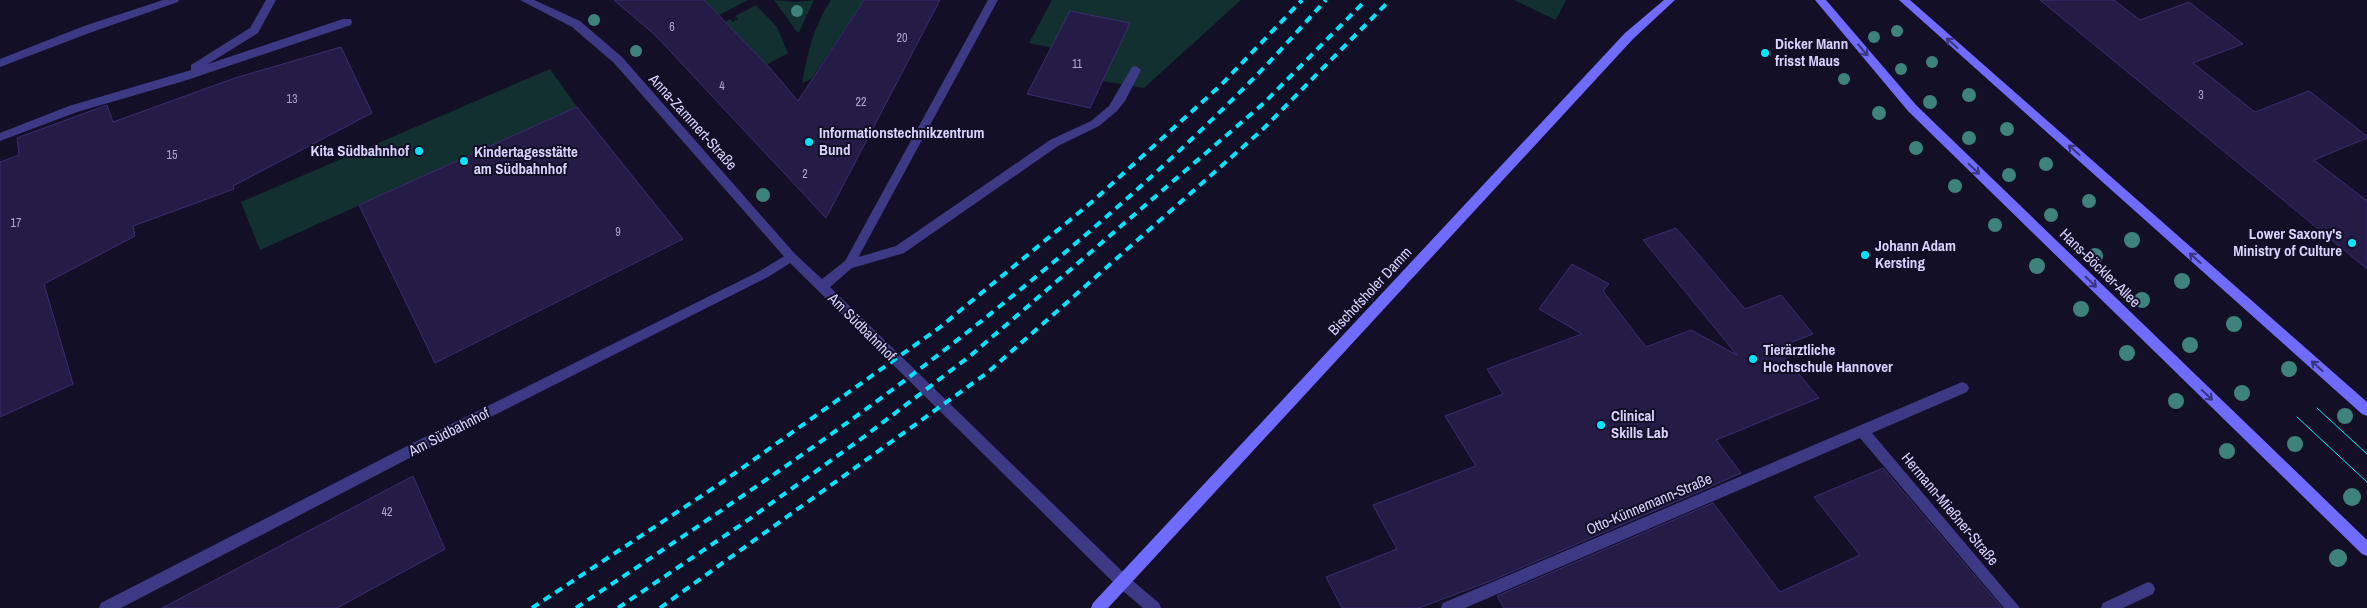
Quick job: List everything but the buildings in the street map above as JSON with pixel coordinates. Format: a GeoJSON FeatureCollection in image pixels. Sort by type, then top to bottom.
{"type":"FeatureCollection","features":[{"type":"Feature","properties":{"kind":"main road","name":"Bischofsholer Damm"},"geometry":{"type":"LineString","coordinates":[[1098,608],[1629,36],[1670,0]]}},
{"type":"Feature","properties":{"kind":"main road","name":"Hans-Böckler-Allee"},"geometry":{"type":"LineString","coordinates":[[1820,0],[1912,108],[2367,549]]}},
{"type":"Feature","properties":{"kind":"main road"},"geometry":{"type":"LineString","coordinates":[[1904,0],[2367,410]]}},
{"type":"Feature","properties":{"kind":"street"},"geometry":{"type":"LineString","coordinates":[[0,63],[88,29],[174,0]]}},
{"type":"Feature","properties":{"kind":"street"},"geometry":{"type":"LineString","coordinates":[[180,78],[254,30],[271,0]]}},
{"type":"Feature","properties":{"kind":"street","name":"Anna-Zammert-Straße"},"geometry":{"type":"LineString","coordinates":[[525,0],[576,24],[618,60],[791,256],[821,287]]}},
{"type":"Feature","properties":{"kind":"street","name":"Am Südbahnhof"},"geometry":{"type":"LineString","coordinates":[[993,0],[849,264],[821,287],[1122,582],[1154,608]]}},
{"type":"Feature","properties":{"kind":"street"},"geometry":{"type":"LineString","coordinates":[[0,137],[73,110],[180,78],[347,22]]}},
{"type":"Feature","properties":{"kind":"street"},"geometry":{"type":"LineString","coordinates":[[849,264],[900,250],[1054,143],[1082,132],[1106,118],[1122,99],[1136,70]]}},
{"type":"Feature","properties":{"kind":"street","name":"Am Südbahnhof"},"geometry":{"type":"LineString","coordinates":[[106,608],[412,450],[764,274],[791,256]]}},
{"type":"Feature","properties":{"kind":"street","name":"Otto-Künnemann-Straße"},"geometry":{"type":"LineString","coordinates":[[1448,608],[1962,388]]}},
{"type":"Feature","properties":{"kind":"street","name":"Hermann-Mießner-Straße"},"geometry":{"type":"LineString","coordinates":[[1862,431],[2013,608]]}},
{"type":"Feature","properties":{"kind":"street"},"geometry":{"type":"LineString","coordinates":[[2108,608],[2148,589]]}},
{"type":"Feature","properties":{"kind":"green space"},"geometry":{"type":"Polygon","coordinates":[[[704,0],[748,0],[719,15],[704,0]]]}},
{"type":"Feature","properties":{"kind":"green space"},"geometry":{"type":"Polygon","coordinates":[[[774,0],[795,2],[814,0],[799,32],[797,32],[774,0]]]}},
{"type":"Feature","properties":{"kind":"green space"},"geometry":{"type":"Polygon","coordinates":[[[831,0],[864,0],[811,79],[802,83],[812,40],[820,19],[831,0]]]}},
{"type":"Feature","properties":{"kind":"green space"},"geometry":{"type":"Polygon","coordinates":[[[1052,0],[1241,0],[1144,88],[1103,81],[1129,23],[1071,11],[1052,48],[1029,43],[1052,0]]]}},
{"type":"Feature","properties":{"kind":"green space"},"geometry":{"type":"Polygon","coordinates":[[[1514,0],[1566,0],[1556,20],[1514,0]]]}},
{"type":"Feature","properties":{"kind":"green space"},"geometry":{"type":"Polygon","coordinates":[[[756,5],[777,27],[788,53],[766,65],[725,22],[730,19],[733,22],[738,19],[735,16],[756,5]]]}},
{"type":"Feature","properties":{"kind":"green space","name":"Kita Südbahnhof"},"geometry":{"type":"Polygon","coordinates":[[[550,69],[577,107],[260,250],[241,202],[550,69]]]}},
{"type":"Feature","properties":{"kind":"tram line"},"geometry":{"type":"LineString","coordinates":[[2317,408],[2367,454]]}},
{"type":"Feature","properties":{"kind":"tram line"},"geometry":{"type":"LineString","coordinates":[[2297,417],[2367,482]]}},
{"type":"Feature","properties":{"kind":"railway"},"geometry":{"type":"LineString","coordinates":[[532,608],[721,483],[939,328],[1093,201],[1221,85],[1302,0]]}},
{"type":"Feature","properties":{"kind":"railway"},"geometry":{"type":"LineString","coordinates":[[576,608],[826,438],[953,344],[1041,273],[1127,199],[1210,122],[1260,72],[1326,0]]}},
{"type":"Feature","properties":{"kind":"railway"},"geometry":{"type":"LineString","coordinates":[[618,608],[748,520],[865,436],[970,356],[1264,103],[1366,0]]}},
{"type":"Feature","properties":{"kind":"railway"},"geometry":{"type":"LineString","coordinates":[[660,608],[987,373],[1261,131],[1390,0]]}},
{"type":"Feature","properties":{"kind":"place","name":"Dicker Mann frisst Maus"},"geometry":{"type":"Point","coordinates":[1765,53]}},
{"type":"Feature","properties":{"kind":"place","name":"Informationstechnikzentrum Bund"},"geometry":{"type":"Point","coordinates":[809,142]}},
{"type":"Feature","properties":{"kind":"place","name":"Kita Südbahnhof"},"geometry":{"type":"Point","coordinates":[419,151]}},
{"type":"Feature","properties":{"kind":"place","name":"Kindertagesstätte am Südbahnhof"},"geometry":{"type":"Point","coordinates":[464,161]}},
{"type":"Feature","properties":{"kind":"place","name":"Lower Saxony's Ministry of Culture"},"geometry":{"type":"Point","coordinates":[2352,243]}},
{"type":"Feature","properties":{"kind":"place","name":"Johann Adam Kersting"},"geometry":{"type":"Point","coordinates":[1865,255]}},
{"type":"Feature","properties":{"kind":"place","name":"Tierärztliche Hochschule Hannover"},"geometry":{"type":"Point","coordinates":[1753,359]}},
{"type":"Feature","properties":{"kind":"place","name":"Clinical Skills Lab"},"geometry":{"type":"Point","coordinates":[1601,425]}}]}
